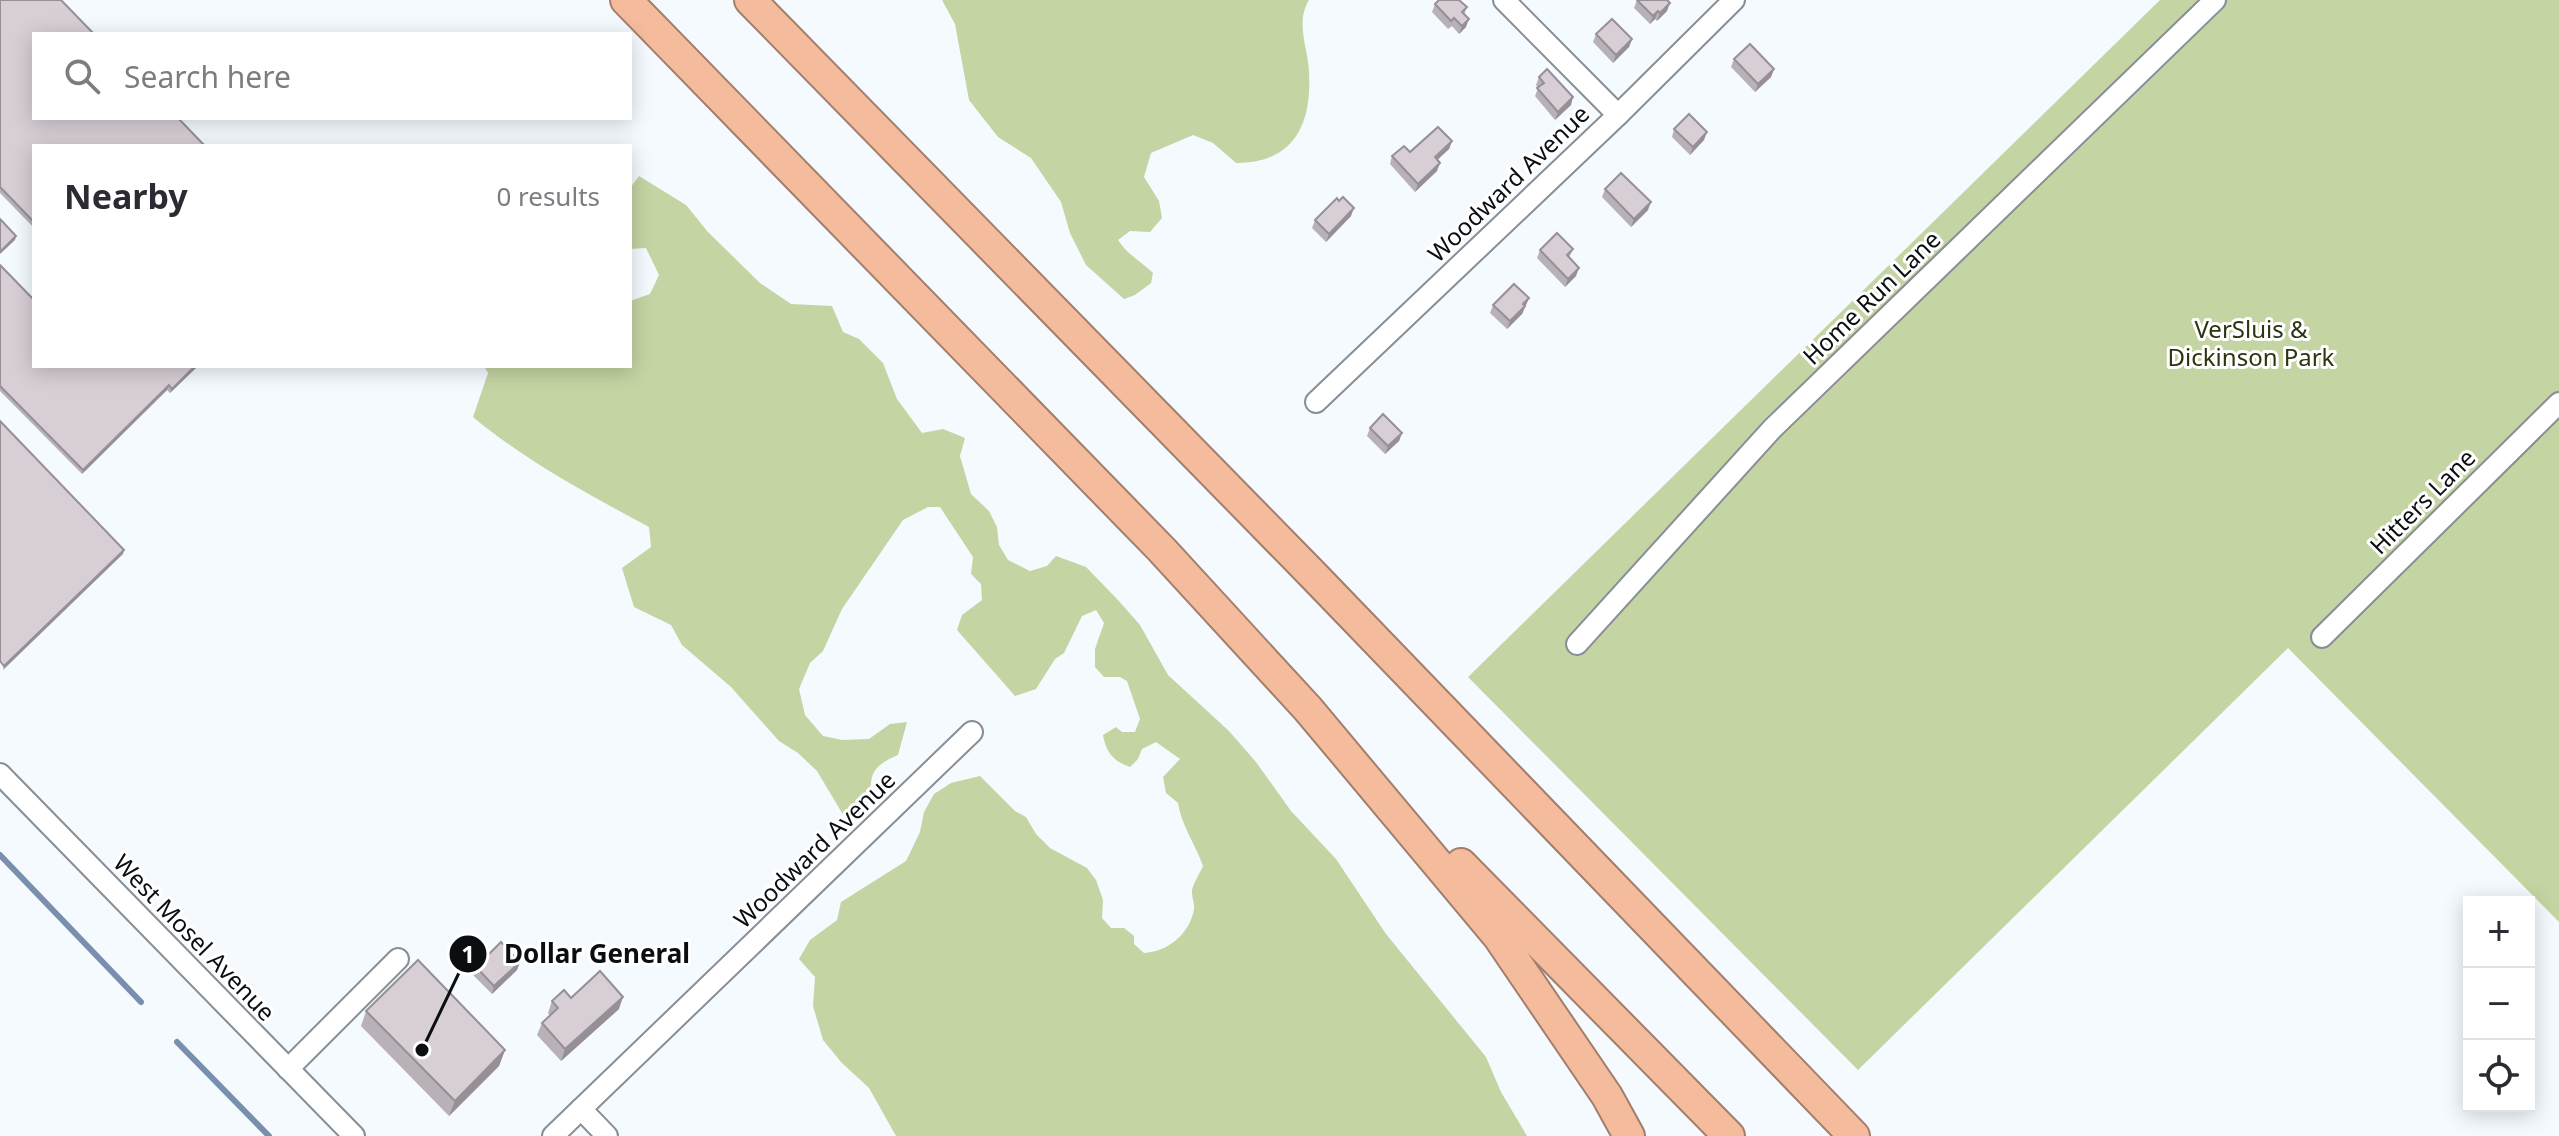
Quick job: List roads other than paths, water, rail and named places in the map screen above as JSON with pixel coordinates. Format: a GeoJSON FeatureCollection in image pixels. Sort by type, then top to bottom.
{"type":"FeatureCollection","features":[{"type":"Feature","properties":{"kind":"highway"},"geometry":{"type":"LineString","coordinates":[[626,0],[1162,550],[1308,709],[1729,1136]]}},
{"type":"Feature","properties":{"kind":"highway"},"geometry":{"type":"LineString","coordinates":[[750,0],[1326,588],[1854,1136]]}},
{"type":"Feature","properties":{"kind":"highway"},"geometry":{"type":"LineString","coordinates":[[1308,709],[1498,936],[1607,1096],[1629,1136]]}},
{"type":"Feature","properties":{"kind":"highway"},"geometry":{"type":"LineString","coordinates":[[1807,1087],[1864,1136]]}},
{"type":"Feature","properties":{"kind":"street"},"geometry":{"type":"LineString","coordinates":[[1504,0],[1618,115]]}},
{"type":"Feature","properties":{"kind":"street","name":"Woodward Avenue"},"geometry":{"type":"LineString","coordinates":[[1316,402],[1618,115],[1734,0]]}},
{"type":"Feature","properties":{"kind":"street","name":"Home Run Lane"},"geometry":{"type":"LineString","coordinates":[[1577,644],[1772,429],[2215,0]]}},
{"type":"Feature","properties":{"kind":"street","name":"Hitters Lane"},"geometry":{"type":"LineString","coordinates":[[2322,637],[2559,403]]}},
{"type":"Feature","properties":{"kind":"street","name":"Woodward Avenue"},"geometry":{"type":"LineString","coordinates":[[553,1136],[972,732]]}},
{"type":"Feature","properties":{"kind":"street","name":"West Mosel Avenue"},"geometry":{"type":"LineString","coordinates":[[0,774],[354,1136]]}},
{"type":"Feature","properties":{"kind":"street"},"geometry":{"type":"LineString","coordinates":[[288,1069],[398,959]]}},
{"type":"Feature","properties":{"kind":"street"},"geometry":{"type":"LineString","coordinates":[[581,1109],[607,1136]]}},
{"type":"Feature","properties":{"kind":"waterway"},"geometry":{"type":"LineString","coordinates":[[0,855],[141,1002]]}},
{"type":"Feature","properties":{"kind":"waterway"},"geometry":{"type":"LineString","coordinates":[[177,1042],[269,1136]]}},
{"type":"Feature","properties":{"kind":"place","name":"Dollar General"},"geometry":{"type":"Point","coordinates":[422,1050]}},
{"type":"Feature","properties":{"kind":"park label","name":"VerSluis & Dickinson Park"},"geometry":{"type":"Point","coordinates":[2251,342]}}]}
